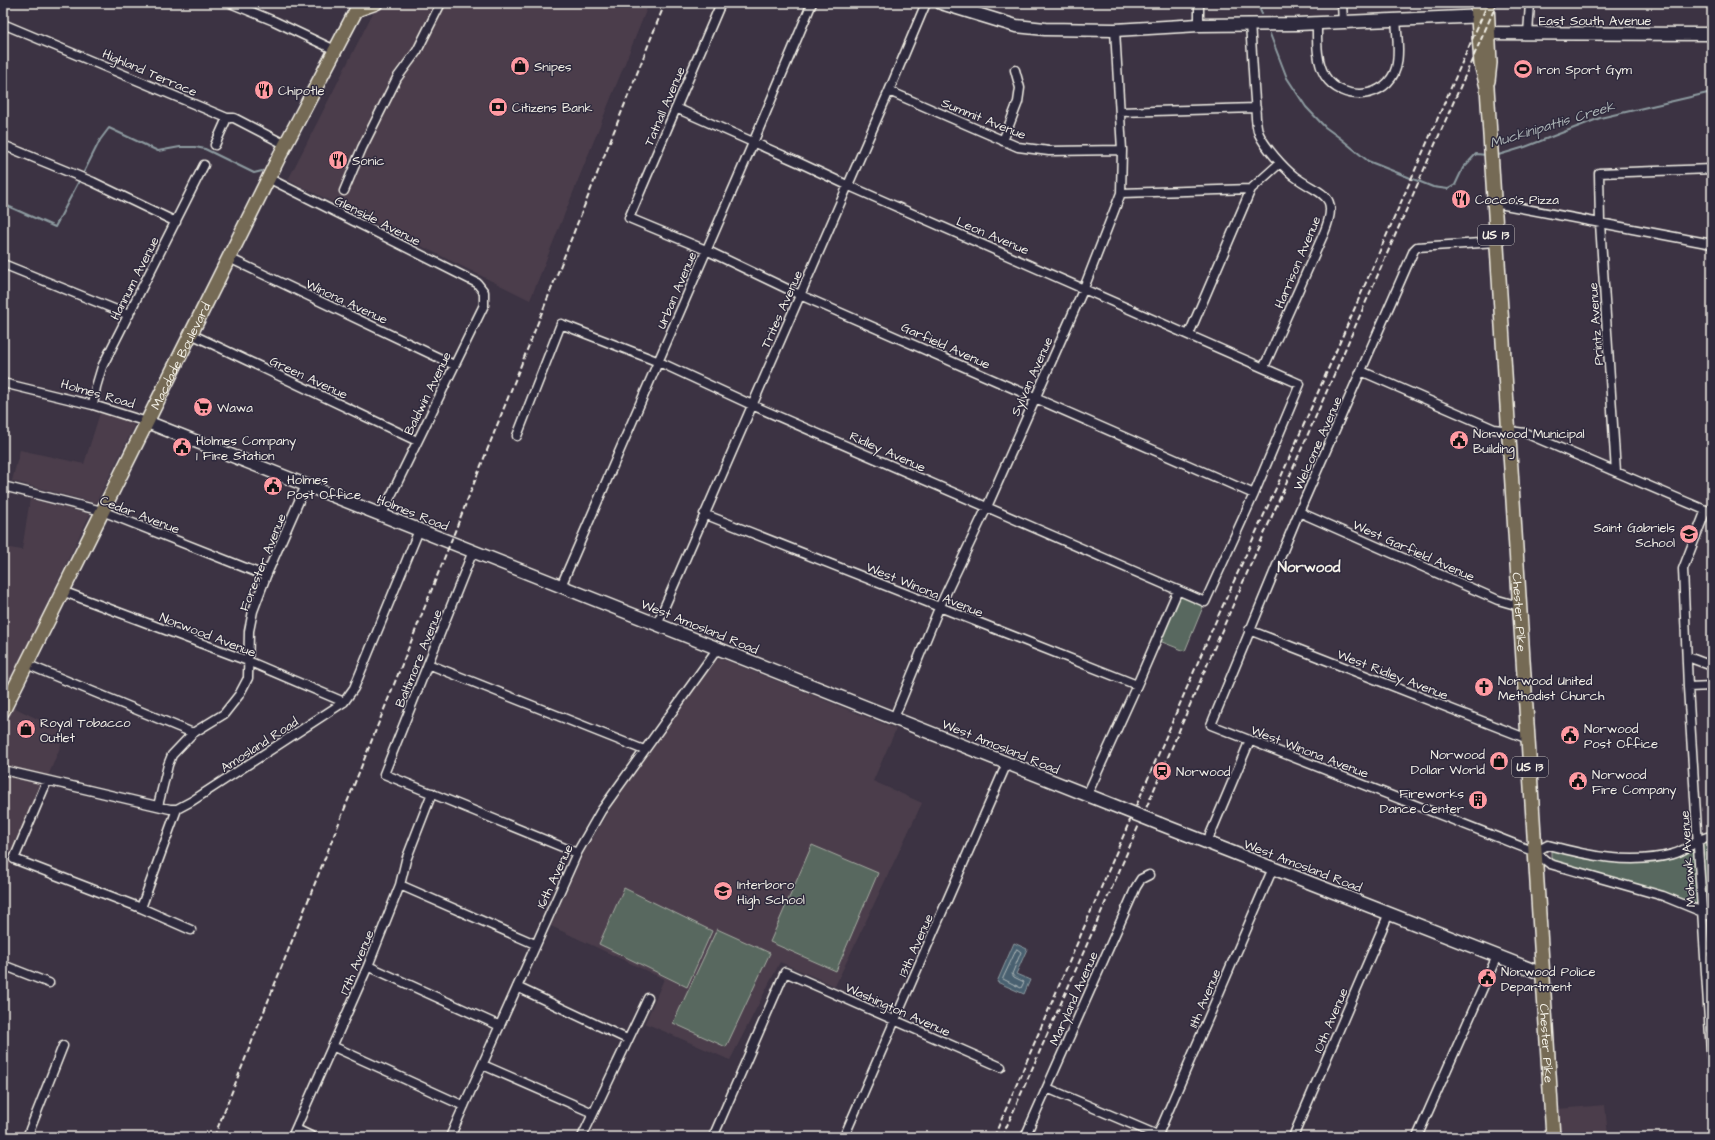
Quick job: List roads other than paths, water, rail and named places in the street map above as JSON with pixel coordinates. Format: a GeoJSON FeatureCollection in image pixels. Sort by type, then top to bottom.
{"type":"FeatureCollection","features":[{"type":"Feature","properties":{"kind":"main road"},"geometry":{"type":"LineString","coordinates":[[358,6],[376,3]]}},
{"type":"Feature","properties":{"kind":"main road","name":"Chester Pike"},"geometry":{"type":"LineString","coordinates":[[1477,3],[1483,16]]}},
{"type":"Feature","properties":{"kind":"main road","name":"Chester Pike"},"geometry":{"type":"LineString","coordinates":[[1487,3],[1483,16],[1484,33],[1490,63],[1487,87],[1553,1137]]}},
{"type":"Feature","properties":{"kind":"main road","name":"Macdade Boulevard"},"geometry":{"type":"LineString","coordinates":[[3,711],[268,178],[358,6]]}},
{"type":"Feature","properties":{"kind":"street"},"geometry":{"type":"LineString","coordinates":[[230,3],[335,50]]}},
{"type":"Feature","properties":{"kind":"street"},"geometry":{"type":"LineString","coordinates":[[344,191],[362,148],[397,78],[417,52],[441,3]]}},
{"type":"Feature","properties":{"kind":"street","name":"Tatnall Avenue"},"geometry":{"type":"LineString","coordinates":[[628,218],[721,3]]}},
{"type":"Feature","properties":{"kind":"street","name":"Urban Avenue"},"geometry":{"type":"LineString","coordinates":[[561,586],[659,362],[812,3]]}},
{"type":"Feature","properties":{"kind":"street","name":"Trites Avenue"},"geometry":{"type":"LineString","coordinates":[[656,624],[926,3]]}},
{"type":"Feature","properties":{"kind":"street"},"geometry":{"type":"LineString","coordinates":[[941,3],[1016,26],[1045,29],[1115,30],[1199,25],[1317,23],[1483,16]]}},
{"type":"Feature","properties":{"kind":"street"},"geometry":{"type":"LineString","coordinates":[[1199,3],[1199,25]]}},
{"type":"Feature","properties":{"kind":"street"},"geometry":{"type":"LineString","coordinates":[[1342,3],[1343,22]]}},
{"type":"Feature","properties":{"kind":"street"},"geometry":{"type":"LineString","coordinates":[[1528,34],[1530,3]]}},
{"type":"Feature","properties":{"kind":"street"},"geometry":{"type":"LineString","coordinates":[[1317,23],[1318,51],[1321,68],[1325,76],[1338,90],[1351,94],[1364,94],[1375,91],[1384,85],[1391,78],[1396,69],[1398,53],[1396,20]]}},
{"type":"Feature","properties":{"kind":"street","name":"Highland Terrace"},"geometry":{"type":"LineString","coordinates":[[3,24],[227,118],[234,118],[286,144]]}},
{"type":"Feature","properties":{"kind":"street","name":"Harrison Avenue"},"geometry":{"type":"LineString","coordinates":[[1250,24],[1259,133],[1280,163],[1295,176],[1321,191],[1329,203],[1330,214],[1324,233],[1264,367]]}},
{"type":"Feature","properties":{"kind":"street","name":"Sylvan Avenue"},"geometry":{"type":"LineString","coordinates":[[894,718],[940,608],[987,507],[1084,288],[1121,193],[1122,150],[1115,30]]}},
{"type":"Feature","properties":{"kind":"street","name":"East South Avenue"},"geometry":{"type":"LineString","coordinates":[[1484,33],[1712,34]]}},
{"type":"Feature","properties":{"kind":"street"},"geometry":{"type":"LineString","coordinates":[[1003,141],[1018,102],[1020,88],[1015,70]]}},
{"type":"Feature","properties":{"kind":"street","name":"Summit Avenue"},"geometry":{"type":"LineString","coordinates":[[889,91],[1018,147],[1041,150],[1122,150]]}},
{"type":"Feature","properties":{"kind":"street","name":"Leon Avenue"},"geometry":{"type":"LineString","coordinates":[[676,108],[847,185],[1300,384],[1254,494]]}},
{"type":"Feature","properties":{"kind":"street"},"geometry":{"type":"LineString","coordinates":[[1120,112],[1256,108]]}},
{"type":"Feature","properties":{"kind":"street"},"geometry":{"type":"LineString","coordinates":[[215,145],[227,118]]}},
{"type":"Feature","properties":{"kind":"street"},"geometry":{"type":"LineString","coordinates":[[3,145],[93,182],[176,222]]}},
{"type":"Feature","properties":{"kind":"street"},"geometry":{"type":"LineString","coordinates":[[1189,334],[1251,189],[1280,163]]}},
{"type":"Feature","properties":{"kind":"street","name":"Hannum Avenue"},"geometry":{"type":"LineString","coordinates":[[93,404],[102,367],[204,165]]}},
{"type":"Feature","properties":{"kind":"street","name":"Printz Avenue"},"geometry":{"type":"LineString","coordinates":[[1616,472],[1600,223],[1599,173],[1712,169]]}},
{"type":"Feature","properties":{"kind":"street","name":"Glenside Avenue"},"geometry":{"type":"LineString","coordinates":[[268,178],[477,283]]}},
{"type":"Feature","properties":{"kind":"street"},"geometry":{"type":"LineString","coordinates":[[1121,193],[1251,189]]}},
{"type":"Feature","properties":{"kind":"street"},"geometry":{"type":"LineString","coordinates":[[1494,203],[1712,244]]}},
{"type":"Feature","properties":{"kind":"street","name":"Garfield Avenue"},"geometry":{"type":"LineString","coordinates":[[628,218],[706,250],[800,295],[1254,494]]}},
{"type":"Feature","properties":{"kind":"street","name":"Welcome Avenue"},"geometry":{"type":"LineString","coordinates":[[1211,724],[1299,512],[1414,250],[1417,247],[1497,242]]}},
{"type":"Feature","properties":{"kind":"street","name":"Winona Avenue"},"geometry":{"type":"LineString","coordinates":[[229,258],[454,366]]}},
{"type":"Feature","properties":{"kind":"street"},"geometry":{"type":"LineString","coordinates":[[3,264],[129,315]]}},
{"type":"Feature","properties":{"kind":"street","name":"Baldwin Avenue"},"geometry":{"type":"LineString","coordinates":[[382,514],[484,305],[484,292],[477,283]]}},
{"type":"Feature","properties":{"kind":"street","name":"Ridley Avenue"},"geometry":{"type":"LineString","coordinates":[[517,436],[561,324],[659,362],[752,405],[1205,602],[1254,494]]}},
{"type":"Feature","properties":{"kind":"street","name":"Green Avenue"},"geometry":{"type":"LineString","coordinates":[[191,334],[417,441]]}},
{"type":"Feature","properties":{"kind":"street"},"geometry":{"type":"LineString","coordinates":[[1361,371],[1494,429],[1525,433],[1709,511]]}},
{"type":"Feature","properties":{"kind":"street","name":"Holmes Road"},"geometry":{"type":"LineString","coordinates":[[3,383],[93,404],[147,422],[451,542]]}},
{"type":"Feature","properties":{"kind":"street","name":"Forester Avenue"},"geometry":{"type":"LineString","coordinates":[[158,806],[168,765],[172,756],[193,733],[224,714],[239,695],[248,678],[249,631],[253,611],[266,576],[306,485]]}},
{"type":"Feature","properties":{"kind":"street","name":"Cedar Avenue"},"geometry":{"type":"LineString","coordinates":[[3,486],[102,511],[266,576]]}},
{"type":"Feature","properties":{"kind":"street","name":"Mohawk Avenue"},"geometry":{"type":"LineString","coordinates":[[1709,511],[1683,569],[1688,657],[1688,686],[1712,1068]]}},
{"type":"Feature","properties":{"kind":"street","name":"West Garfield Avenue"},"geometry":{"type":"LineString","coordinates":[[1299,512],[1498,600],[1520,606]]}},
{"type":"Feature","properties":{"kind":"street","name":"West Winona Avenue"},"geometry":{"type":"LineString","coordinates":[[704,514],[1138,686]]}},
{"type":"Feature","properties":{"kind":"street","name":"Amosland Road"},"geometry":{"type":"LineString","coordinates":[[177,809],[199,797],[344,702],[354,688],[419,530]]}},
{"type":"Feature","properties":{"kind":"street","name":"West Amosland Road"},"geometry":{"type":"LineString","coordinates":[[451,542],[1160,824],[1543,974]]}},
{"type":"Feature","properties":{"kind":"street","name":"Baltimore Avenue"},"geometry":{"type":"LineString","coordinates":[[432,793],[384,774],[473,551]]}},
{"type":"Feature","properties":{"kind":"street"},"geometry":{"type":"LineString","coordinates":[[1087,795],[1138,686],[1178,590]]}},
{"type":"Feature","properties":{"kind":"street","name":"Norwood Avenue"},"geometry":{"type":"LineString","coordinates":[[62,591],[248,661],[344,702]]}},
{"type":"Feature","properties":{"kind":"street","name":"West Ridley Avenue"},"geometry":{"type":"LineString","coordinates":[[1249,630],[1528,739]]}},
{"type":"Feature","properties":{"kind":"street","name":"16th Avenue"},"geometry":{"type":"LineString","coordinates":[[450,1137],[577,853],[601,811],[718,648]]}},
{"type":"Feature","properties":{"kind":"street"},"geometry":{"type":"LineString","coordinates":[[1688,657],[1712,666]]}},
{"type":"Feature","properties":{"kind":"street"},"geometry":{"type":"LineString","coordinates":[[26,664],[193,733]]}},
{"type":"Feature","properties":{"kind":"street"},"geometry":{"type":"LineString","coordinates":[[428,664],[644,750]]}},
{"type":"Feature","properties":{"kind":"street"},"geometry":{"type":"LineString","coordinates":[[1688,686],[1712,686]]}},
{"type":"Feature","properties":{"kind":"street","name":"West Winona Avenue"},"geometry":{"type":"LineString","coordinates":[[1211,724],[1535,852],[1550,864],[1663,896],[1712,916]]}},
{"type":"Feature","properties":{"kind":"street"},"geometry":{"type":"LineString","coordinates":[[1207,842],[1250,740]]}},
{"type":"Feature","properties":{"kind":"street","name":"13th Avenue"},"geometry":{"type":"LineString","coordinates":[[844,1137],[1007,763]]}},
{"type":"Feature","properties":{"kind":"street"},"geometry":{"type":"LineString","coordinates":[[3,770],[158,806],[177,809],[141,908]]}},
{"type":"Feature","properties":{"kind":"street"},"geometry":{"type":"LineString","coordinates":[[47,781],[14,859],[141,908],[191,930]]}},
{"type":"Feature","properties":{"kind":"street"},"geometry":{"type":"LineString","coordinates":[[432,793],[577,853]]}},
{"type":"Feature","properties":{"kind":"street","name":"17th Avenue"},"geometry":{"type":"LineString","coordinates":[[294,1133],[368,966],[400,885],[406,860],[432,793]]}},
{"type":"Feature","properties":{"kind":"street"},"geometry":{"type":"LineString","coordinates":[[1535,852],[1548,845],[1600,857],[1649,859],[1677,853],[1698,841],[1712,836]]}},
{"type":"Feature","properties":{"kind":"street","name":"11th Avenue"},"geometry":{"type":"LineString","coordinates":[[1159,1136],[1273,868]]}},
{"type":"Feature","properties":{"kind":"street","name":"Maryland Avenue"},"geometry":{"type":"LineString","coordinates":[[1025,1137],[1136,887],[1141,879],[1149,874]]}},
{"type":"Feature","properties":{"kind":"street"},"geometry":{"type":"LineString","coordinates":[[400,885],[535,944]]}},
{"type":"Feature","properties":{"kind":"street","name":"10th Avenue"},"geometry":{"type":"LineString","coordinates":[[1293,1137],[1389,913]]}},
{"type":"Feature","properties":{"kind":"street"},"geometry":{"type":"LineString","coordinates":[[1417,1137],[1497,956]]}},
{"type":"Feature","properties":{"kind":"street"},"geometry":{"type":"LineString","coordinates":[[3,965],[49,983]]}},
{"type":"Feature","properties":{"kind":"street"},"geometry":{"type":"LineString","coordinates":[[368,966],[500,1026]]}},
{"type":"Feature","properties":{"kind":"street","name":"Washington Avenue"},"geometry":{"type":"LineString","coordinates":[[713,1137],[786,972],[1001,1067]]}},
{"type":"Feature","properties":{"kind":"street"},"geometry":{"type":"LineString","coordinates":[[517,987],[627,1039]]}},
{"type":"Feature","properties":{"kind":"street"},"geometry":{"type":"LineString","coordinates":[[582,1137],[627,1039],[648,998]]}},
{"type":"Feature","properties":{"kind":"street"},"geometry":{"type":"LineString","coordinates":[[27,1137],[63,1046]]}},
{"type":"Feature","properties":{"kind":"street"},"geometry":{"type":"LineString","coordinates":[[332,1046],[464,1106]]}},
{"type":"Feature","properties":{"kind":"street"},"geometry":{"type":"LineString","coordinates":[[483,1065],[593,1113]]}},
{"type":"Feature","properties":{"kind":"street"},"geometry":{"type":"LineString","coordinates":[[1047,1088],[1159,1136]]}},
{"type":"Feature","properties":{"kind":"street"},"geometry":{"type":"LineString","coordinates":[[294,1133],[313,1137]]}},
{"type":"Feature","properties":{"kind":"water"},"geometry":{"type":"Polygon","coordinates":[[[1014,943],[1027,949],[1016,974],[1030,980],[1024,994],[997,982],[1014,943]]]}},
{"type":"Feature","properties":{"kind":"waterway","name":"Muckinipattis Creek"},"geometry":{"type":"LineString","coordinates":[[1257,3],[1262,14]]}},
{"type":"Feature","properties":{"kind":"waterway","name":"Muckinipattis Creek"},"geometry":{"type":"LineString","coordinates":[[1270,34],[1287,78],[1306,107],[1325,127],[1368,161],[1433,187],[1448,189],[1455,185],[1463,168],[1476,154],[1487,155]]}},
{"type":"Feature","properties":{"kind":"waterway","name":"Muckinipattis Creek"},"geometry":{"type":"LineString","coordinates":[[1495,156],[1525,147],[1600,118],[1712,92]]}},
{"type":"Feature","properties":{"kind":"waterway"},"geometry":{"type":"LineString","coordinates":[[84,172],[100,140],[109,128],[158,151],[180,147],[195,147],[205,149],[254,173],[262,171]]}},
{"type":"Feature","properties":{"kind":"waterway"},"geometry":{"type":"LineString","coordinates":[[3,204],[55,227],[79,181]]}},
{"type":"Feature","properties":{"kind":"railway"},"geometry":{"type":"LineString","coordinates":[[214,1137],[665,3]]}},
{"type":"Feature","properties":{"kind":"railway"},"geometry":{"type":"LineString","coordinates":[[994,1137],[1210,634],[1277,486],[1488,3]]}},
{"type":"Feature","properties":{"kind":"railway"},"geometry":{"type":"LineString","coordinates":[[1002,1137],[1497,3]]}},
{"type":"Feature","properties":{"kind":"place","name":"Snipes"},"geometry":{"type":"Point","coordinates":[520,66]}},
{"type":"Feature","properties":{"kind":"place","name":"Iron Sport Gym"},"geometry":{"type":"Point","coordinates":[1523,69]}},
{"type":"Feature","properties":{"kind":"place","name":"Chipotle"},"geometry":{"type":"Point","coordinates":[264,90]}},
{"type":"Feature","properties":{"kind":"place","name":"Citizens Bank"},"geometry":{"type":"Point","coordinates":[498,107]}},
{"type":"Feature","properties":{"kind":"place","name":"Sonic"},"geometry":{"type":"Point","coordinates":[338,160]}},
{"type":"Feature","properties":{"kind":"place","name":"Cocco's Pizza"},"geometry":{"type":"Point","coordinates":[1461,199]}},
{"type":"Feature","properties":{"kind":"place","name":"Wawa"},"geometry":{"type":"Point","coordinates":[203,407]}},
{"type":"Feature","properties":{"kind":"place","name":"Norwood Municipal Building"},"geometry":{"type":"Point","coordinates":[1459,440]}},
{"type":"Feature","properties":{"kind":"place","name":"Holmes Company 1 Fire Station"},"geometry":{"type":"Point","coordinates":[182,447]}},
{"type":"Feature","properties":{"kind":"place","name":"Holmes Post Office"},"geometry":{"type":"Point","coordinates":[273,486]}},
{"type":"Feature","properties":{"kind":"place","name":"Saint Gabriels School"},"geometry":{"type":"Point","coordinates":[1689,534]}},
{"type":"Feature","properties":{"kind":"place","name":"Norwood United Methodist Church"},"geometry":{"type":"Point","coordinates":[1484,687]}},
{"type":"Feature","properties":{"kind":"place","name":"Royal Tobacco Outlet"},"geometry":{"type":"Point","coordinates":[26,729]}},
{"type":"Feature","properties":{"kind":"place","name":"Norwood Post Office"},"geometry":{"type":"Point","coordinates":[1570,735]}},
{"type":"Feature","properties":{"kind":"place","name":"Norwood Dollar World"},"geometry":{"type":"Point","coordinates":[1499,761]}},
{"type":"Feature","properties":{"kind":"place","name":"Norwood"},"geometry":{"type":"Point","coordinates":[1162,771]}},
{"type":"Feature","properties":{"kind":"place","name":"Norwood Fire Company"},"geometry":{"type":"Point","coordinates":[1578,781]}},
{"type":"Feature","properties":{"kind":"place","name":"Fireworks Dance Center"},"geometry":{"type":"Point","coordinates":[1478,800]}},
{"type":"Feature","properties":{"kind":"place","name":"Interboro High School"},"geometry":{"type":"Point","coordinates":[723,891]}},
{"type":"Feature","properties":{"kind":"place","name":"Norwood Police Department"},"geometry":{"type":"Point","coordinates":[1487,978]}},
{"type":"Feature","properties":{"kind":"district","name":"Norwood"},"geometry":{"type":"Point","coordinates":[1309,567]}}]}
